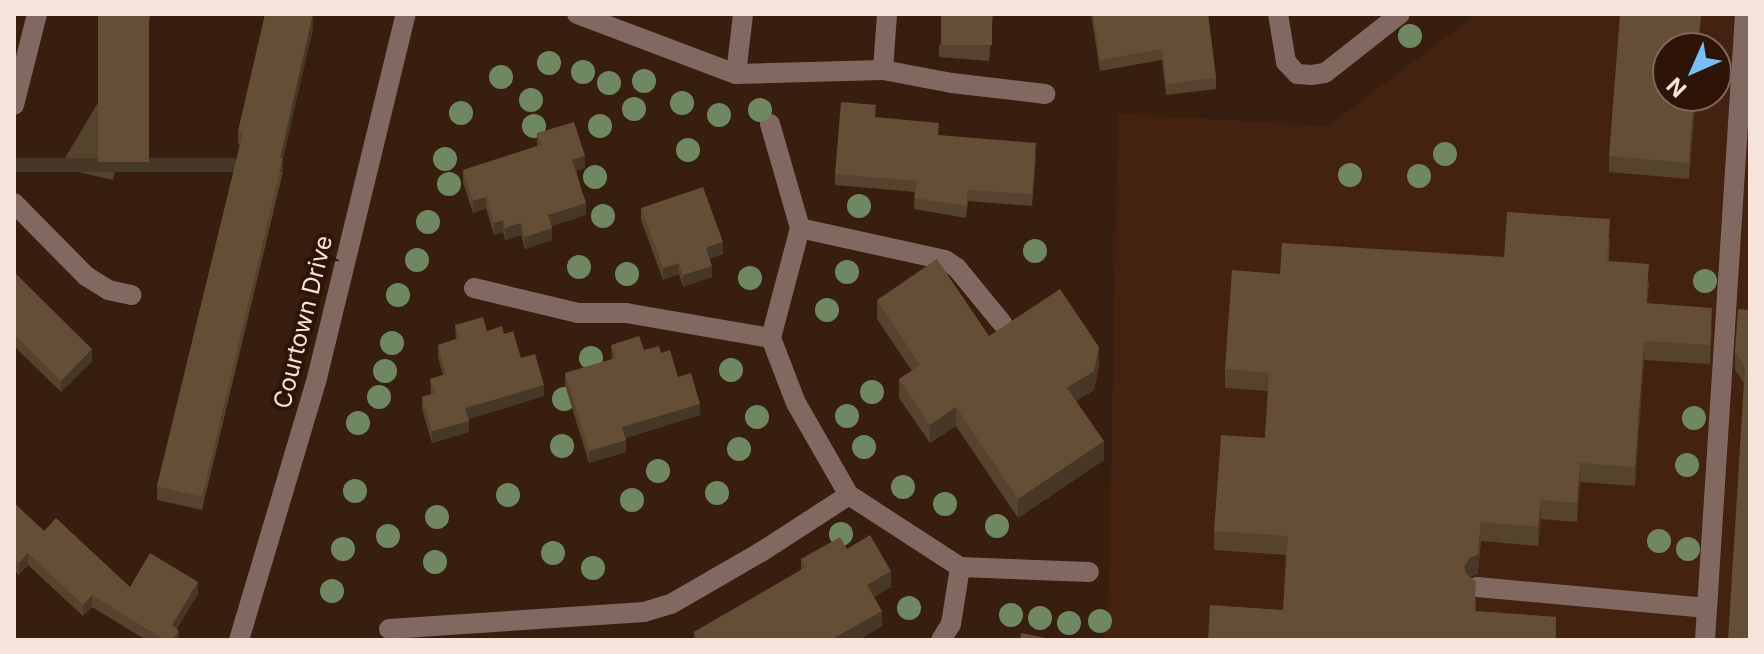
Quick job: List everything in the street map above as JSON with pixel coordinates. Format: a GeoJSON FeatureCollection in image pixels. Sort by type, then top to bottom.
{"type":"FeatureCollection","features":[{"type":"Feature","properties":{"kind":"street"},"geometry":{"type":"LineString","coordinates":[[14,105],[37,14]]}},
{"type":"Feature","properties":{"kind":"street","name":"Courtown Drive"},"geometry":{"type":"LineString","coordinates":[[239,640],[317,378],[406,14]]}},
{"type":"Feature","properties":{"kind":"street"},"geometry":{"type":"LineString","coordinates":[[577,14],[736,74],[883,70],[952,83],[1045,94]]}},
{"type":"Feature","properties":{"kind":"street"},"geometry":{"type":"LineString","coordinates":[[736,74],[743,14]]}},
{"type":"Feature","properties":{"kind":"street"},"geometry":{"type":"LineString","coordinates":[[883,70],[887,14]]}},
{"type":"Feature","properties":{"kind":"street"},"geometry":{"type":"LineString","coordinates":[[1278,14],[1286,62],[1297,74],[1312,75],[1325,73],[1400,14]]}},
{"type":"Feature","properties":{"kind":"street"},"geometry":{"type":"LineString","coordinates":[[1705,640],[1745,14]]}},
{"type":"Feature","properties":{"kind":"street"},"geometry":{"type":"LineString","coordinates":[[770,124],[800,228],[771,338],[796,403],[849,495],[960,567],[1089,572]]}},
{"type":"Feature","properties":{"kind":"street"},"geometry":{"type":"LineString","coordinates":[[14,203],[86,276],[108,290],[131,295]]}},
{"type":"Feature","properties":{"kind":"street"},"geometry":{"type":"LineString","coordinates":[[800,228],[945,260],[957,268],[1002,323]]}},
{"type":"Feature","properties":{"kind":"street"},"geometry":{"type":"LineString","coordinates":[[474,288],[578,313],[626,313],[771,338]]}},
{"type":"Feature","properties":{"kind":"street"},"geometry":{"type":"LineString","coordinates":[[389,629],[644,612],[671,604],[761,552],[849,495]]}},
{"type":"Feature","properties":{"kind":"street"},"geometry":{"type":"LineString","coordinates":[[941,640],[951,624],[960,567]]}},
{"type":"Feature","properties":{"kind":"street"},"geometry":{"type":"LineString","coordinates":[[1477,587],[1707,608]]}},
{"type":"Feature","properties":{"kind":"shaded area"},"geometry":{"type":"Polygon","coordinates":[[[1477,14],[1750,14],[1750,640],[1103,640],[1108,626],[1118,114],[1328,126],[1477,14]]]}},
{"type":"Feature","properties":{"kind":"building"},"geometry":{"type":"Polygon","coordinates":[[[98,14],[149,14],[149,162],[98,162],[98,14]]]}},
{"type":"Feature","properties":{"kind":"building"},"geometry":{"type":"Polygon","coordinates":[[[265,14],[313,14],[280,158],[283,158],[202,497],[157,486],[243,132],[238,131],[265,14]]]}},
{"type":"Feature","properties":{"kind":"building"},"geometry":{"type":"Polygon","coordinates":[[[941,14],[992,14],[992,45],[941,45],[941,14]]]}},
{"type":"Feature","properties":{"kind":"building"},"geometry":{"type":"Polygon","coordinates":[[[1093,14],[1208,14],[1216,78],[1166,84],[1162,49],[1100,60],[1093,14]]]}},
{"type":"Feature","properties":{"kind":"building"},"geometry":{"type":"Polygon","coordinates":[[[1620,14],[1701,14],[1699,32],[1652,32],[1652,112],[1693,112],[1689,163],[1609,156],[1620,14]]]}},
{"type":"Feature","properties":{"kind":"building"},"geometry":{"type":"Polygon","coordinates":[[[841,102],[876,105],[875,117],[939,123],[938,135],[1036,143],[1032,194],[968,190],[966,206],[914,198],[917,181],[835,174],[841,102]]]}},
{"type":"Feature","properties":{"kind":"building"},"geometry":{"type":"Polygon","coordinates":[[[574,122],[585,156],[572,160],[586,203],[548,215],[552,228],[525,237],[521,223],[505,228],[503,220],[494,223],[486,197],[473,201],[463,170],[541,145],[537,133],[574,122]]]}},
{"type":"Feature","properties":{"kind":"building"},"geometry":{"type":"Polygon","coordinates":[[[703,187],[723,242],[706,248],[712,266],[683,275],[679,263],[663,268],[641,208],[703,187]]]}},
{"type":"Feature","properties":{"kind":"building"},"geometry":{"type":"Polygon","coordinates":[[[1507,212],[1610,219],[1607,261],[1649,264],[1646,303],[1712,308],[1710,345],[1644,341],[1635,467],[1580,463],[1577,503],[1541,500],[1538,527],[1481,522],[1478,555],[1471,557],[1464,566],[1466,574],[1476,581],[1474,611],[1556,617],[1555,640],[1208,640],[1210,605],[1283,610],[1288,536],[1214,531],[1221,435],[1265,438],[1269,373],[1225,369],[1232,270],[1280,274],[1282,243],[1504,257],[1507,212]]]}},
{"type":"Feature","properties":{"kind":"building"},"geometry":{"type":"Polygon","coordinates":[[[937,259],[989,336],[1060,289],[1099,347],[1094,371],[1067,388],[1104,441],[1018,499],[956,407],[930,425],[899,379],[920,365],[877,300],[937,259]]]}},
{"type":"Feature","properties":{"kind":"building"},"geometry":{"type":"Polygon","coordinates":[[[14,272],[92,349],[61,381],[14,334],[14,272]]]}},
{"type":"Feature","properties":{"kind":"building"},"geometry":{"type":"Polygon","coordinates":[[[1750,290],[1750,640],[1728,640],[1745,366],[1735,351],[1738,309],[1749,310],[1750,290]]]}},
{"type":"Feature","properties":{"kind":"building"},"geometry":{"type":"Polygon","coordinates":[[[483,317],[487,331],[502,326],[504,334],[513,331],[521,358],[535,354],[544,385],[465,408],[469,421],[432,431],[422,397],[435,393],[430,379],[446,374],[438,345],[459,338],[455,325],[483,317]]]}},
{"type":"Feature","properties":{"kind":"building"},"geometry":{"type":"Polygon","coordinates":[[[639,336],[644,350],[659,346],[661,353],[670,350],[678,377],[691,373],[700,404],[622,427],[626,440],[589,451],[565,373],[616,358],[611,345],[639,336]]]}},
{"type":"Feature","properties":{"kind":"building"},"geometry":{"type":"Polygon","coordinates":[[[14,503],[44,531],[56,518],[130,587],[150,553],[198,582],[172,625],[179,631],[172,640],[165,640],[92,595],[83,605],[28,553],[19,563],[14,559],[14,503]]]}},
{"type":"Feature","properties":{"kind":"building"},"geometry":{"type":"Polygon","coordinates":[[[870,535],[891,571],[867,585],[882,611],[830,640],[699,640],[694,632],[806,567],[801,559],[840,537],[847,549],[870,535]]]}},
{"type":"Feature","properties":{"kind":"building"},"geometry":{"type":"Polygon","coordinates":[[[1021,633],[1057,640],[1020,640],[1021,633]]]}}]}
